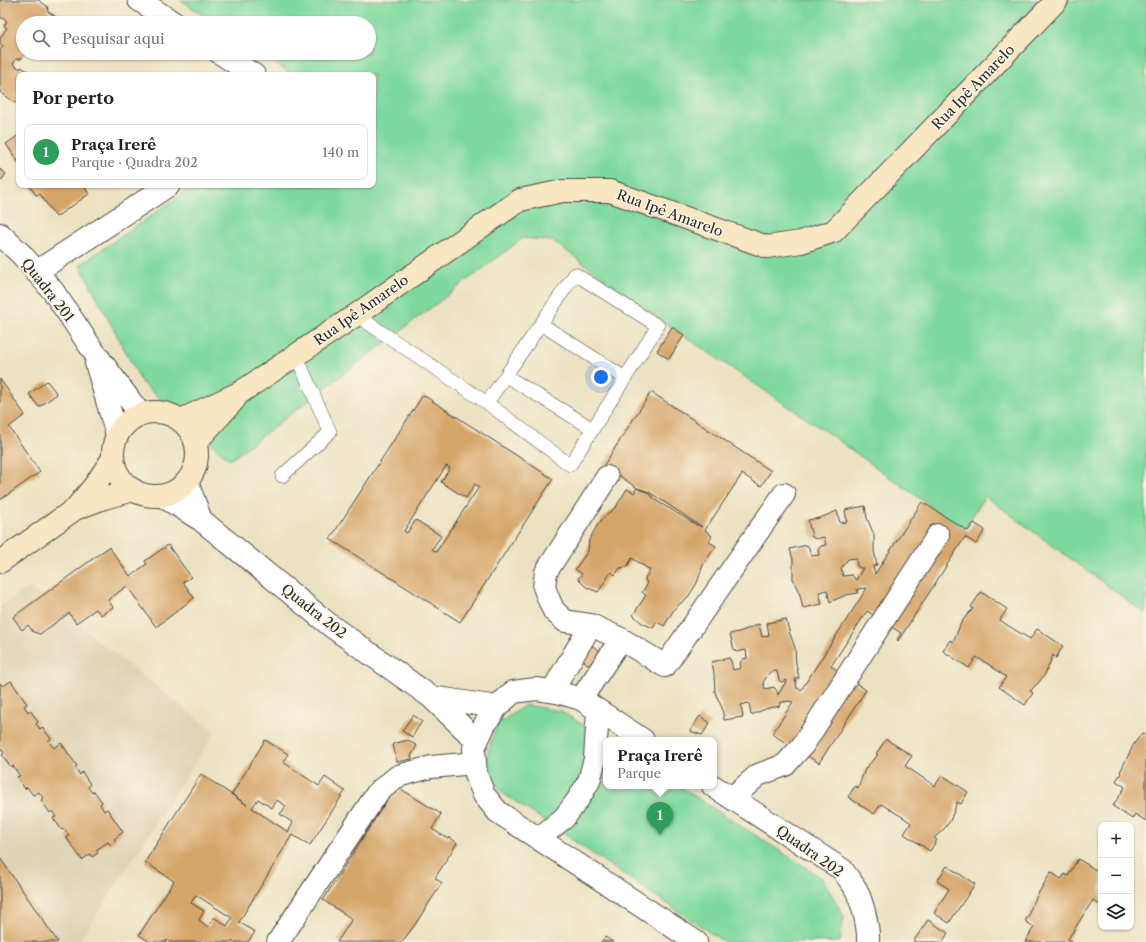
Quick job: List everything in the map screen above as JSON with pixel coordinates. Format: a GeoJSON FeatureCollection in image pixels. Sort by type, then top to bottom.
{"type":"FeatureCollection","features":[{"type":"Feature","properties":{"kind":"street"},"geometry":{"type":"LineString","coordinates":[[139,0],[163,16]]}},
{"type":"Feature","properties":{"kind":"street","name":"Rua Ipê Amarelo"},"geometry":{"type":"LineString","coordinates":[[181,420],[241,392],[356,315],[520,200],[563,191],[610,191],[767,247],[801,242],[834,231],[1058,0]]}},
{"type":"Feature","properties":{"kind":"street"},"geometry":{"type":"LineString","coordinates":[[231,60],[249,72]]}},
{"type":"Feature","properties":{"kind":"street"},"geometry":{"type":"LineString","coordinates":[[36,272],[164,188]]}},
{"type":"Feature","properties":{"kind":"street","name":"Quadra 201"},"geometry":{"type":"LineString","coordinates":[[0,234],[22,255],[53,290],[92,349],[140,414]]}},
{"type":"Feature","properties":{"kind":"street","name":"Quadra 201"},"geometry":{"type":"LineString","coordinates":[[92,349],[117,435]]}},
{"type":"Feature","properties":{"kind":"street","name":"Rua Ipê Amarelo"},"geometry":{"type":"LineString","coordinates":[[196,442],[241,392]]}},
{"type":"Feature","properties":{"kind":"street"},"geometry":{"type":"LineString","coordinates":[[151,411],[172,415],[181,420],[191,430],[196,442],[198,456],[195,470],[187,482],[176,491],[162,496],[147,495],[134,490],[123,480],[116,470],[113,458],[117,435],[127,422],[140,414],[151,411]]}},
{"type":"Feature","properties":{"kind":"street"},"geometry":{"type":"LineString","coordinates":[[75,509],[95,485],[113,458]]}},
{"type":"Feature","properties":{"kind":"street"},"geometry":{"type":"LineString","coordinates":[[607,477],[546,572],[544,587],[548,600],[554,611],[565,622],[591,625],[621,639],[665,666],[784,494]]}},
{"type":"Feature","properties":{"kind":"street"},"geometry":{"type":"LineString","coordinates":[[187,482],[201,520]]}},
{"type":"Feature","properties":{"kind":"street"},"geometry":{"type":"LineString","coordinates":[[0,562],[75,509],[104,498],[134,490]]}},
{"type":"Feature","properties":{"kind":"street","name":"Quadra 202"},"geometry":{"type":"LineString","coordinates":[[162,496],[201,520],[331,626],[431,697],[477,742]]}},
{"type":"Feature","properties":{"kind":"street"},"geometry":{"type":"LineString","coordinates":[[732,798],[758,775],[785,765],[803,745],[938,535]]}},
{"type":"Feature","properties":{"kind":"street"},"geometry":{"type":"LineString","coordinates":[[552,691],[591,625]]}},
{"type":"Feature","properties":{"kind":"street"},"geometry":{"type":"LineString","coordinates":[[539,838],[564,818],[589,781],[595,759],[589,705],[621,639]]}},
{"type":"Feature","properties":{"kind":"street"},"geometry":{"type":"LineString","coordinates":[[639,737],[589,705],[552,691],[536,689],[513,692],[497,707],[485,724],[474,748],[476,774],[484,795],[498,812],[696,942]]}},
{"type":"Feature","properties":{"kind":"street","name":"Quadra 202"},"geometry":{"type":"LineString","coordinates":[[431,697],[497,707]]}},
{"type":"Feature","properties":{"kind":"street"},"geometry":{"type":"LineString","coordinates":[[278,942],[378,792],[398,776],[431,767],[475,763]]}},
{"type":"Feature","properties":{"kind":"street","name":"Quadra 202"},"geometry":{"type":"LineString","coordinates":[[717,789],[843,870],[855,887],[865,913],[869,933],[868,942]]}},
{"type":"Feature","properties":{"kind":"lane"},"geometry":{"type":"LineString","coordinates":[[356,315],[487,403],[570,465],[658,326],[575,274],[487,403]]}},
{"type":"Feature","properties":{"kind":"lane"},"geometry":{"type":"LineString","coordinates":[[541,324],[625,378]]}},
{"type":"Feature","properties":{"kind":"lane"},"geometry":{"type":"LineString","coordinates":[[282,476],[330,432],[296,355]]}},
{"type":"Feature","properties":{"kind":"lane"},"geometry":{"type":"LineString","coordinates":[[506,376],[593,429]]}},
{"type":"Feature","properties":{"kind":"shaded area"},"geometry":{"type":"Polygon","coordinates":[[[29,587],[215,732],[79,942],[0,942],[0,606],[29,587]]]}},
{"type":"Feature","properties":{"kind":"green space"},"geometry":{"type":"Polygon","coordinates":[[[180,0],[1146,0],[1146,614],[985,496],[964,530],[835,438],[671,327],[553,241],[523,238],[230,460],[142,383],[80,265],[191,188],[376,188],[376,72],[288,72],[270,60],[376,60],[376,16],[204,16],[180,0]]]}},
{"type":"Feature","properties":{"kind":"green space"},"geometry":{"type":"Polygon","coordinates":[[[525,705],[561,711],[603,737],[603,789],[684,789],[822,878],[844,916],[840,942],[724,942],[501,792],[485,763],[496,725],[525,705]]]}},
{"type":"Feature","properties":{"kind":"building"},"geometry":{"type":"Polygon","coordinates":[[[0,0],[38,0],[47,6],[47,11],[55,16],[16,16],[16,59],[13,64],[20,69],[21,67],[29,72],[16,72],[16,103],[0,92],[0,50],[3,46],[0,44],[0,38],[7,28],[4,26],[7,21],[0,17],[0,0]]]}},
{"type":"Feature","properties":{"kind":"building"},"geometry":{"type":"Polygon","coordinates":[[[16,137],[16,159],[6,144],[16,137]]]}},
{"type":"Feature","properties":{"kind":"building"},"geometry":{"type":"Polygon","coordinates":[[[0,169],[6,174],[0,182],[0,169]]]}},
{"type":"Feature","properties":{"kind":"building"},"geometry":{"type":"Polygon","coordinates":[[[31,188],[85,188],[89,194],[56,217],[40,194],[36,195],[31,188]]]}},
{"type":"Feature","properties":{"kind":"building"},"geometry":{"type":"Polygon","coordinates":[[[672,327],[684,335],[669,359],[657,351],[672,327]]]}},
{"type":"Feature","properties":{"kind":"building"},"geometry":{"type":"Polygon","coordinates":[[[0,379],[25,415],[9,427],[40,472],[0,500],[0,379]]]}},
{"type":"Feature","properties":{"kind":"building"},"geometry":{"type":"Polygon","coordinates":[[[47,381],[57,394],[39,407],[29,394],[47,381]]]}},
{"type":"Feature","properties":{"kind":"building"},"geometry":{"type":"Polygon","coordinates":[[[651,392],[771,471],[761,486],[742,474],[705,530],[712,536],[709,542],[716,546],[703,565],[697,583],[688,597],[675,608],[664,626],[657,622],[653,628],[642,623],[633,615],[646,595],[642,592],[647,585],[645,578],[650,570],[632,558],[627,567],[620,568],[615,575],[611,572],[598,592],[586,587],[578,579],[582,574],[575,569],[588,551],[589,540],[597,526],[604,517],[616,507],[627,489],[634,493],[637,488],[604,465],[651,392]],[[637,488],[647,492],[657,501],[702,527],[649,492],[637,488]]]}},
{"type":"Feature","properties":{"kind":"building"},"geometry":{"type":"Polygon","coordinates":[[[423,395],[553,479],[460,622],[330,539],[423,395]],[[446,466],[404,531],[407,533],[416,520],[441,536],[432,549],[436,552],[479,487],[475,484],[466,498],[441,482],[450,468],[446,466]]]}},
{"type":"Feature","properties":{"kind":"building"},"geometry":{"type":"Polygon","coordinates":[[[922,502],[968,531],[974,523],[985,530],[976,544],[965,537],[898,641],[897,640],[901,633],[867,611],[831,666],[866,690],[819,763],[772,734],[793,702],[788,701],[779,703],[780,706],[768,708],[751,715],[749,703],[741,705],[743,717],[724,720],[722,708],[715,692],[712,662],[729,658],[733,670],[741,668],[740,663],[743,659],[747,658],[746,650],[737,652],[734,650],[730,634],[759,624],[762,637],[769,635],[767,623],[786,619],[795,648],[799,678],[795,679],[797,688],[801,690],[867,588],[857,589],[858,593],[846,595],[830,602],[827,590],[819,592],[822,604],[803,608],[800,595],[793,579],[793,560],[790,549],[807,545],[811,556],[819,555],[818,550],[821,546],[826,545],[824,537],[816,539],[812,537],[808,520],[820,518],[837,511],[840,523],[847,522],[845,510],[865,506],[867,518],[874,535],[874,551],[877,565],[873,566],[875,574],[922,502]],[[856,558],[848,559],[841,568],[843,576],[852,575],[856,580],[863,568],[857,566],[856,558]],[[777,671],[770,672],[763,682],[765,689],[774,687],[778,695],[787,680],[781,682],[777,671]]]}},
{"type":"Feature","properties":{"kind":"building"},"geometry":{"type":"Polygon","coordinates":[[[168,545],[191,577],[183,582],[194,598],[156,627],[127,586],[108,600],[113,607],[101,615],[96,609],[76,623],[69,613],[40,634],[33,632],[28,625],[22,630],[13,617],[109,547],[130,576],[147,564],[145,561],[168,545]]]}},
{"type":"Feature","properties":{"kind":"building"},"geometry":{"type":"Polygon","coordinates":[[[981,592],[1007,609],[1000,620],[1007,625],[1030,639],[1037,629],[1063,646],[1056,658],[1053,655],[1045,674],[1030,691],[1033,693],[1025,705],[999,687],[1006,677],[988,664],[976,657],[969,668],[943,651],[950,640],[953,642],[961,623],[973,609],[971,607],[981,592]]]}},
{"type":"Feature","properties":{"kind":"building"},"geometry":{"type":"Polygon","coordinates":[[[586,642],[605,654],[592,666],[587,664],[582,659],[586,642]]]}},
{"type":"Feature","properties":{"kind":"building"},"geometry":{"type":"Polygon","coordinates":[[[11,681],[27,704],[24,706],[28,712],[30,710],[38,722],[36,724],[40,729],[42,727],[51,739],[48,741],[54,748],[61,743],[77,766],[75,767],[80,775],[82,772],[90,784],[88,787],[92,793],[94,791],[102,802],[100,804],[104,811],[107,809],[123,832],[114,839],[116,841],[110,845],[108,842],[96,850],[98,853],[92,857],[90,854],[82,860],[66,837],[69,835],[64,829],[62,830],[53,818],[56,817],[52,811],[50,813],[41,800],[43,798],[39,792],[33,795],[27,787],[25,789],[17,777],[20,776],[2,755],[4,753],[0,747],[0,683],[3,686],[11,681]]]}},
{"type":"Feature","properties":{"kind":"building"},"geometry":{"type":"Polygon","coordinates":[[[413,715],[422,721],[412,737],[402,731],[413,715]]]}},
{"type":"Feature","properties":{"kind":"building"},"geometry":{"type":"Polygon","coordinates":[[[700,716],[710,723],[702,735],[690,731],[700,716]]]}},
{"type":"Feature","properties":{"kind":"building"},"geometry":{"type":"Polygon","coordinates":[[[1142,733],[1146,735],[1146,821],[1135,814],[1132,819],[1113,806],[1125,787],[1116,781],[1134,744],[1142,733]]]}},
{"type":"Feature","properties":{"kind":"building"},"geometry":{"type":"Polygon","coordinates":[[[886,739],[912,756],[905,766],[935,786],[942,775],[968,792],[961,804],[957,802],[950,821],[934,838],[937,840],[930,851],[904,834],[911,823],[904,818],[881,804],[874,814],[848,797],[855,786],[858,788],[865,769],[878,755],[876,754],[886,739]]]}},
{"type":"Feature","properties":{"kind":"building"},"geometry":{"type":"Polygon","coordinates":[[[265,740],[288,754],[283,762],[319,786],[325,777],[345,791],[310,845],[292,835],[239,922],[255,932],[248,942],[169,942],[167,940],[166,942],[150,942],[139,935],[174,881],[145,862],[201,774],[247,805],[232,794],[265,740]],[[258,799],[252,808],[288,832],[293,823],[280,814],[286,806],[277,800],[272,808],[258,799]],[[196,895],[191,903],[204,911],[199,920],[208,927],[213,918],[215,918],[227,926],[232,918],[196,895]]]}},
{"type":"Feature","properties":{"kind":"building"},"geometry":{"type":"Polygon","coordinates":[[[408,740],[417,746],[411,756],[412,759],[397,762],[393,744],[408,740]]]}},
{"type":"Feature","properties":{"kind":"building"},"geometry":{"type":"Polygon","coordinates":[[[396,786],[441,814],[432,829],[448,839],[449,837],[457,843],[435,878],[442,883],[402,942],[337,942],[352,919],[323,900],[396,786]]]}},
{"type":"Feature","properties":{"kind":"building"},"geometry":{"type":"Polygon","coordinates":[[[0,858],[58,942],[0,942],[0,858]]]}},
{"type":"Feature","properties":{"kind":"building"},"geometry":{"type":"Polygon","coordinates":[[[1078,859],[1098,871],[1098,903],[1093,900],[1068,939],[1072,942],[1025,942],[1034,927],[1025,921],[1051,872],[1061,879],[1065,874],[1068,876],[1078,859]]]}},
{"type":"Feature","properties":{"kind":"building"},"geometry":{"type":"Polygon","coordinates":[[[947,866],[975,884],[949,923],[934,913],[949,889],[937,881],[947,866]]]}},
{"type":"Feature","properties":{"kind":"building"},"geometry":{"type":"Polygon","coordinates":[[[928,920],[948,933],[943,941],[913,942],[928,920]]]}},
{"type":"Feature","properties":{"kind":"building"},"geometry":{"type":"Polygon","coordinates":[[[605,937],[613,942],[601,942],[605,937]]]}},
{"type":"Feature","properties":{"kind":"place","name":"Praça Irerê"},"geometry":{"type":"Point","coordinates":[660,835]}}]}
